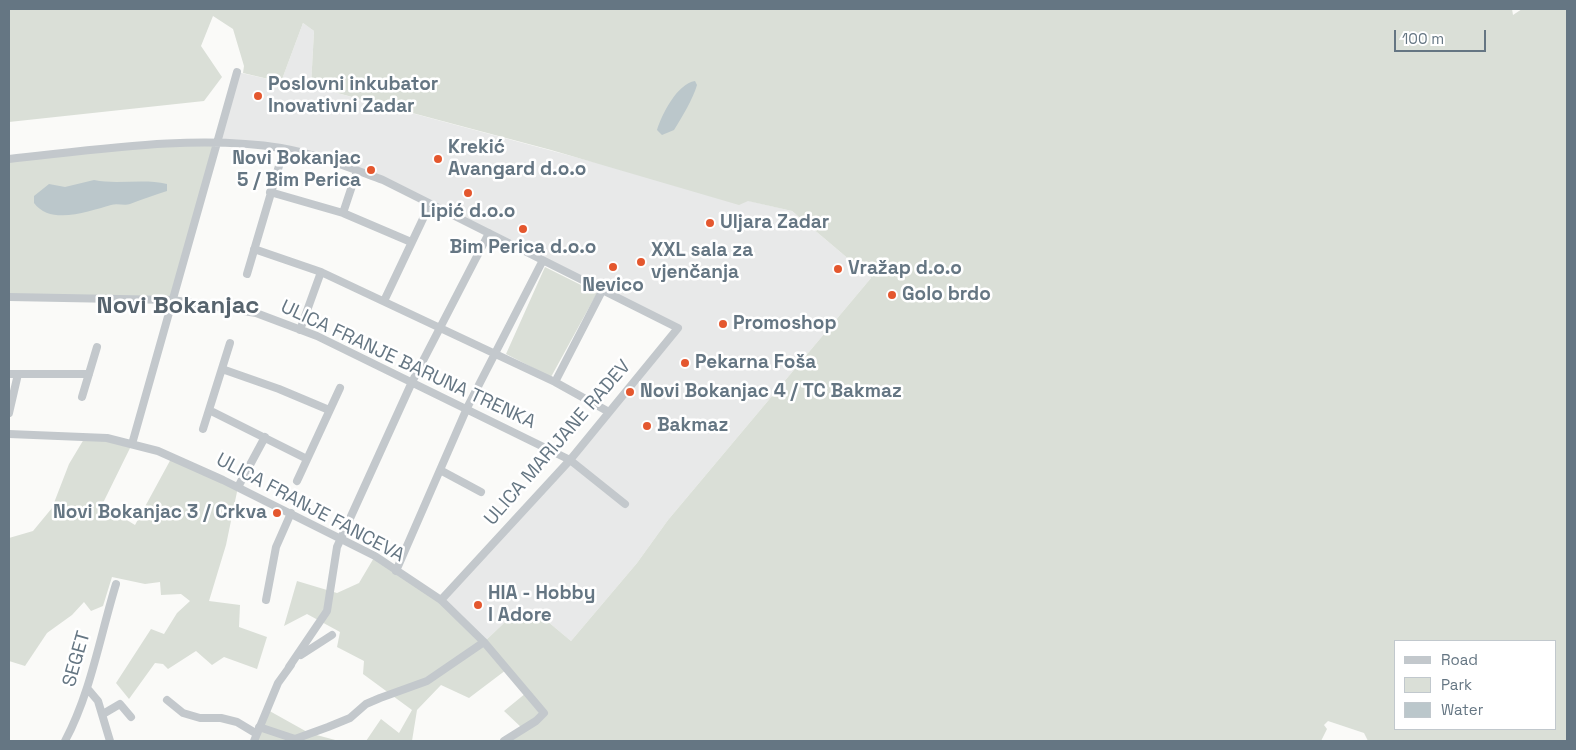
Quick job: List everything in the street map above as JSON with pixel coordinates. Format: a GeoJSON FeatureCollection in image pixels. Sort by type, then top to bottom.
{"type":"FeatureCollection","features":[{"type":"Feature","properties":{"kind":"street"},"geometry":{"type":"LineString","coordinates":[[132,444],[237,72]]}},
{"type":"Feature","properties":{"kind":"street"},"geometry":{"type":"LineString","coordinates":[[9,159],[187,143],[216,143],[284,149],[383,180],[602,291],[555,382]]}},
{"type":"Feature","properties":{"kind":"street"},"geometry":{"type":"LineString","coordinates":[[247,274],[284,149]]}},
{"type":"Feature","properties":{"kind":"street"},"geometry":{"type":"LineString","coordinates":[[343,213],[357,171]]}},
{"type":"Feature","properties":{"kind":"street"},"geometry":{"type":"LineString","coordinates":[[270,192],[343,213],[411,242]]}},
{"type":"Feature","properties":{"kind":"street"},"geometry":{"type":"LineString","coordinates":[[384,301],[430,204]]}},
{"type":"Feature","properties":{"kind":"street"},"geometry":{"type":"LineString","coordinates":[[257,734],[278,683],[326,611],[337,546],[412,382],[489,233]]}},
{"type":"Feature","properties":{"kind":"street"},"geometry":{"type":"LineString","coordinates":[[254,249],[321,272],[555,382],[609,412]]}},
{"type":"Feature","properties":{"kind":"street"},"geometry":{"type":"LineString","coordinates":[[396,571],[467,408],[542,262]]}},
{"type":"Feature","properties":{"kind":"street"},"geometry":{"type":"LineString","coordinates":[[300,330],[321,272]]}},
{"type":"Feature","properties":{"kind":"street","name":"ULICA MARIJANE RADEV"},"geometry":{"type":"LineString","coordinates":[[440,600],[570,460],[678,328],[602,291]]}},
{"type":"Feature","properties":{"kind":"street","name":"ULICA FRANJE BARUNA TRENKA"},"geometry":{"type":"LineString","coordinates":[[9,297],[173,300],[256,313],[300,330],[412,382],[570,460],[625,504]]}},
{"type":"Feature","properties":{"kind":"street"},"geometry":{"type":"LineString","coordinates":[[203,429],[230,343]]}},
{"type":"Feature","properties":{"kind":"street"},"geometry":{"type":"LineString","coordinates":[[82,398],[97,347]]}},
{"type":"Feature","properties":{"kind":"street"},"geometry":{"type":"LineString","coordinates":[[222,369],[279,389],[329,410]]}},
{"type":"Feature","properties":{"kind":"street"},"geometry":{"type":"LineString","coordinates":[[9,374],[89,374]]}},
{"type":"Feature","properties":{"kind":"street"},"geometry":{"type":"LineString","coordinates":[[9,413],[18,374]]}},
{"type":"Feature","properties":{"kind":"street"},"geometry":{"type":"LineString","coordinates":[[297,481],[340,388]]}},
{"type":"Feature","properties":{"kind":"street"},"geometry":{"type":"LineString","coordinates":[[209,410],[307,459]]}},
{"type":"Feature","properties":{"kind":"street","name":"ULICA FRANJE FANCEVA"},"geometry":{"type":"LineString","coordinates":[[9,434],[84,439],[108,438],[158,451],[238,487],[375,556],[440,600],[484,642],[544,713],[536,721],[504,741]]}},
{"type":"Feature","properties":{"kind":"street"},"geometry":{"type":"LineString","coordinates":[[238,487],[265,437]]}},
{"type":"Feature","properties":{"kind":"street"},"geometry":{"type":"LineString","coordinates":[[440,470],[482,492]]}},
{"type":"Feature","properties":{"kind":"street"},"geometry":{"type":"LineString","coordinates":[[266,600],[276,547],[291,513]]}},
{"type":"Feature","properties":{"kind":"street","name":"SEGET"},"geometry":{"type":"LineString","coordinates":[[65,741],[74,725],[100,646],[104,624],[116,584]]}},
{"type":"Feature","properties":{"kind":"street"},"geometry":{"type":"LineString","coordinates":[[289,667],[307,649],[332,635]]}},
{"type":"Feature","properties":{"kind":"street"},"geometry":{"type":"LineString","coordinates":[[167,700],[183,713],[200,718],[229,720],[257,734],[295,739],[350,718],[366,704],[427,681],[484,642]]}},
{"type":"Feature","properties":{"kind":"street"},"geometry":{"type":"LineString","coordinates":[[86,688],[98,701],[110,741]]}},
{"type":"Feature","properties":{"kind":"street"},"geometry":{"type":"LineString","coordinates":[[103,714],[120,704],[132,717]]}},
{"type":"Feature","properties":{"kind":"shaded area"},"geometry":{"type":"Polygon","coordinates":[[[303,23],[314,31],[311,86],[653,178],[792,211],[871,278],[668,520],[637,563],[571,641],[534,610],[504,623],[484,642],[441,600],[570,460],[678,328],[383,180],[284,149],[216,143],[237,72],[281,82],[303,23]]]}},
{"type":"Feature","properties":{"kind":"green space"},"geometry":{"type":"Polygon","coordinates":[[[9,9],[1512,9],[1513,15],[1522,9],[1567,9],[1567,741],[1368,741],[1364,733],[1328,721],[1324,725],[1327,729],[1321,741],[504,741],[523,729],[504,711],[526,693],[506,670],[469,698],[441,685],[417,710],[412,741],[366,741],[381,719],[399,733],[412,710],[363,674],[364,661],[337,647],[340,632],[307,614],[284,626],[297,581],[337,593],[359,583],[375,556],[441,600],[484,642],[504,623],[534,610],[571,641],[637,563],[668,520],[871,278],[792,211],[748,201],[739,205],[551,150],[311,86],[314,31],[303,23],[281,82],[243,73],[244,66],[233,29],[213,16],[201,46],[222,77],[204,101],[9,122],[9,9]]]}},
{"type":"Feature","properties":{"kind":"green space"},"geometry":{"type":"Polygon","coordinates":[[[216,143],[173,300],[9,297],[9,159],[67,153],[216,143]]]}},
{"type":"Feature","properties":{"kind":"green space"},"geometry":{"type":"Polygon","coordinates":[[[545,267],[597,293],[551,377],[506,354],[545,267]]]}},
{"type":"Feature","properties":{"kind":"green space"},"geometry":{"type":"Polygon","coordinates":[[[84,439],[132,444],[102,505],[135,525],[172,457],[238,487],[226,545],[209,601],[240,605],[239,627],[267,637],[257,669],[224,657],[212,665],[196,651],[168,669],[163,664],[155,663],[129,699],[116,683],[151,629],[164,634],[177,613],[190,601],[181,594],[161,595],[160,582],[145,584],[112,577],[103,606],[91,611],[84,602],[72,615],[47,633],[25,666],[9,661],[9,538],[33,531],[52,508],[69,464],[84,439]]]}},
{"type":"Feature","properties":{"kind":"green space"},"geometry":{"type":"Polygon","coordinates":[[[266,709],[309,733],[339,741],[254,741],[266,709]]]}},
{"type":"Feature","properties":{"kind":"water"},"geometry":{"type":"Polygon","coordinates":[[[695,81],[697,85],[695,90],[674,130],[662,135],[657,130],[671,101],[688,83],[695,81]]]}},
{"type":"Feature","properties":{"kind":"water"},"geometry":{"type":"Polygon","coordinates":[[[94,180],[158,182],[167,184],[167,191],[128,205],[113,204],[71,215],[50,214],[41,210],[34,203],[34,196],[49,184],[65,187],[94,180]]]}},
{"type":"Feature","properties":{"kind":"place","name":"Poslovni inkubator Inovativni Zadar"},"geometry":{"type":"Point","coordinates":[258,96]}},
{"type":"Feature","properties":{"kind":"place","name":"Krekić Avangard d.o.o"},"geometry":{"type":"Point","coordinates":[438,159]}},
{"type":"Feature","properties":{"kind":"place","name":"Novi Bokanjac 5 / Bim Perica"},"geometry":{"type":"Point","coordinates":[371,170]}},
{"type":"Feature","properties":{"kind":"place","name":"Lipić d.o.o"},"geometry":{"type":"Point","coordinates":[468,193]}},
{"type":"Feature","properties":{"kind":"place","name":"Uljara Zadar"},"geometry":{"type":"Point","coordinates":[710,223]}},
{"type":"Feature","properties":{"kind":"place","name":"Bim Perica d.o.o"},"geometry":{"type":"Point","coordinates":[523,229]}},
{"type":"Feature","properties":{"kind":"place","name":"XXL sala za vjenčanja"},"geometry":{"type":"Point","coordinates":[641,262]}},
{"type":"Feature","properties":{"kind":"place","name":"Nevico"},"geometry":{"type":"Point","coordinates":[613,267]}},
{"type":"Feature","properties":{"kind":"place","name":"Vražap d.o.o"},"geometry":{"type":"Point","coordinates":[838,269]}},
{"type":"Feature","properties":{"kind":"place","name":"Golo brdo"},"geometry":{"type":"Point","coordinates":[892,295]}},
{"type":"Feature","properties":{"kind":"place","name":"Promoshop"},"geometry":{"type":"Point","coordinates":[723,324]}},
{"type":"Feature","properties":{"kind":"place","name":"Pekarna Foša"},"geometry":{"type":"Point","coordinates":[685,363]}},
{"type":"Feature","properties":{"kind":"place","name":"Novi Bokanjac 4 / TC Bakmaz"},"geometry":{"type":"Point","coordinates":[630,392]}},
{"type":"Feature","properties":{"kind":"place","name":"Bakmaz"},"geometry":{"type":"Point","coordinates":[647,426]}},
{"type":"Feature","properties":{"kind":"place","name":"Novi Bokanjac 3 / Crkva"},"geometry":{"type":"Point","coordinates":[277,513]}},
{"type":"Feature","properties":{"kind":"place","name":"HIA - Hobby I Adore"},"geometry":{"type":"Point","coordinates":[478,605]}},
{"type":"Feature","properties":{"kind":"district","name":"Novi Bokanjac"},"geometry":{"type":"Point","coordinates":[178,306]}}]}
